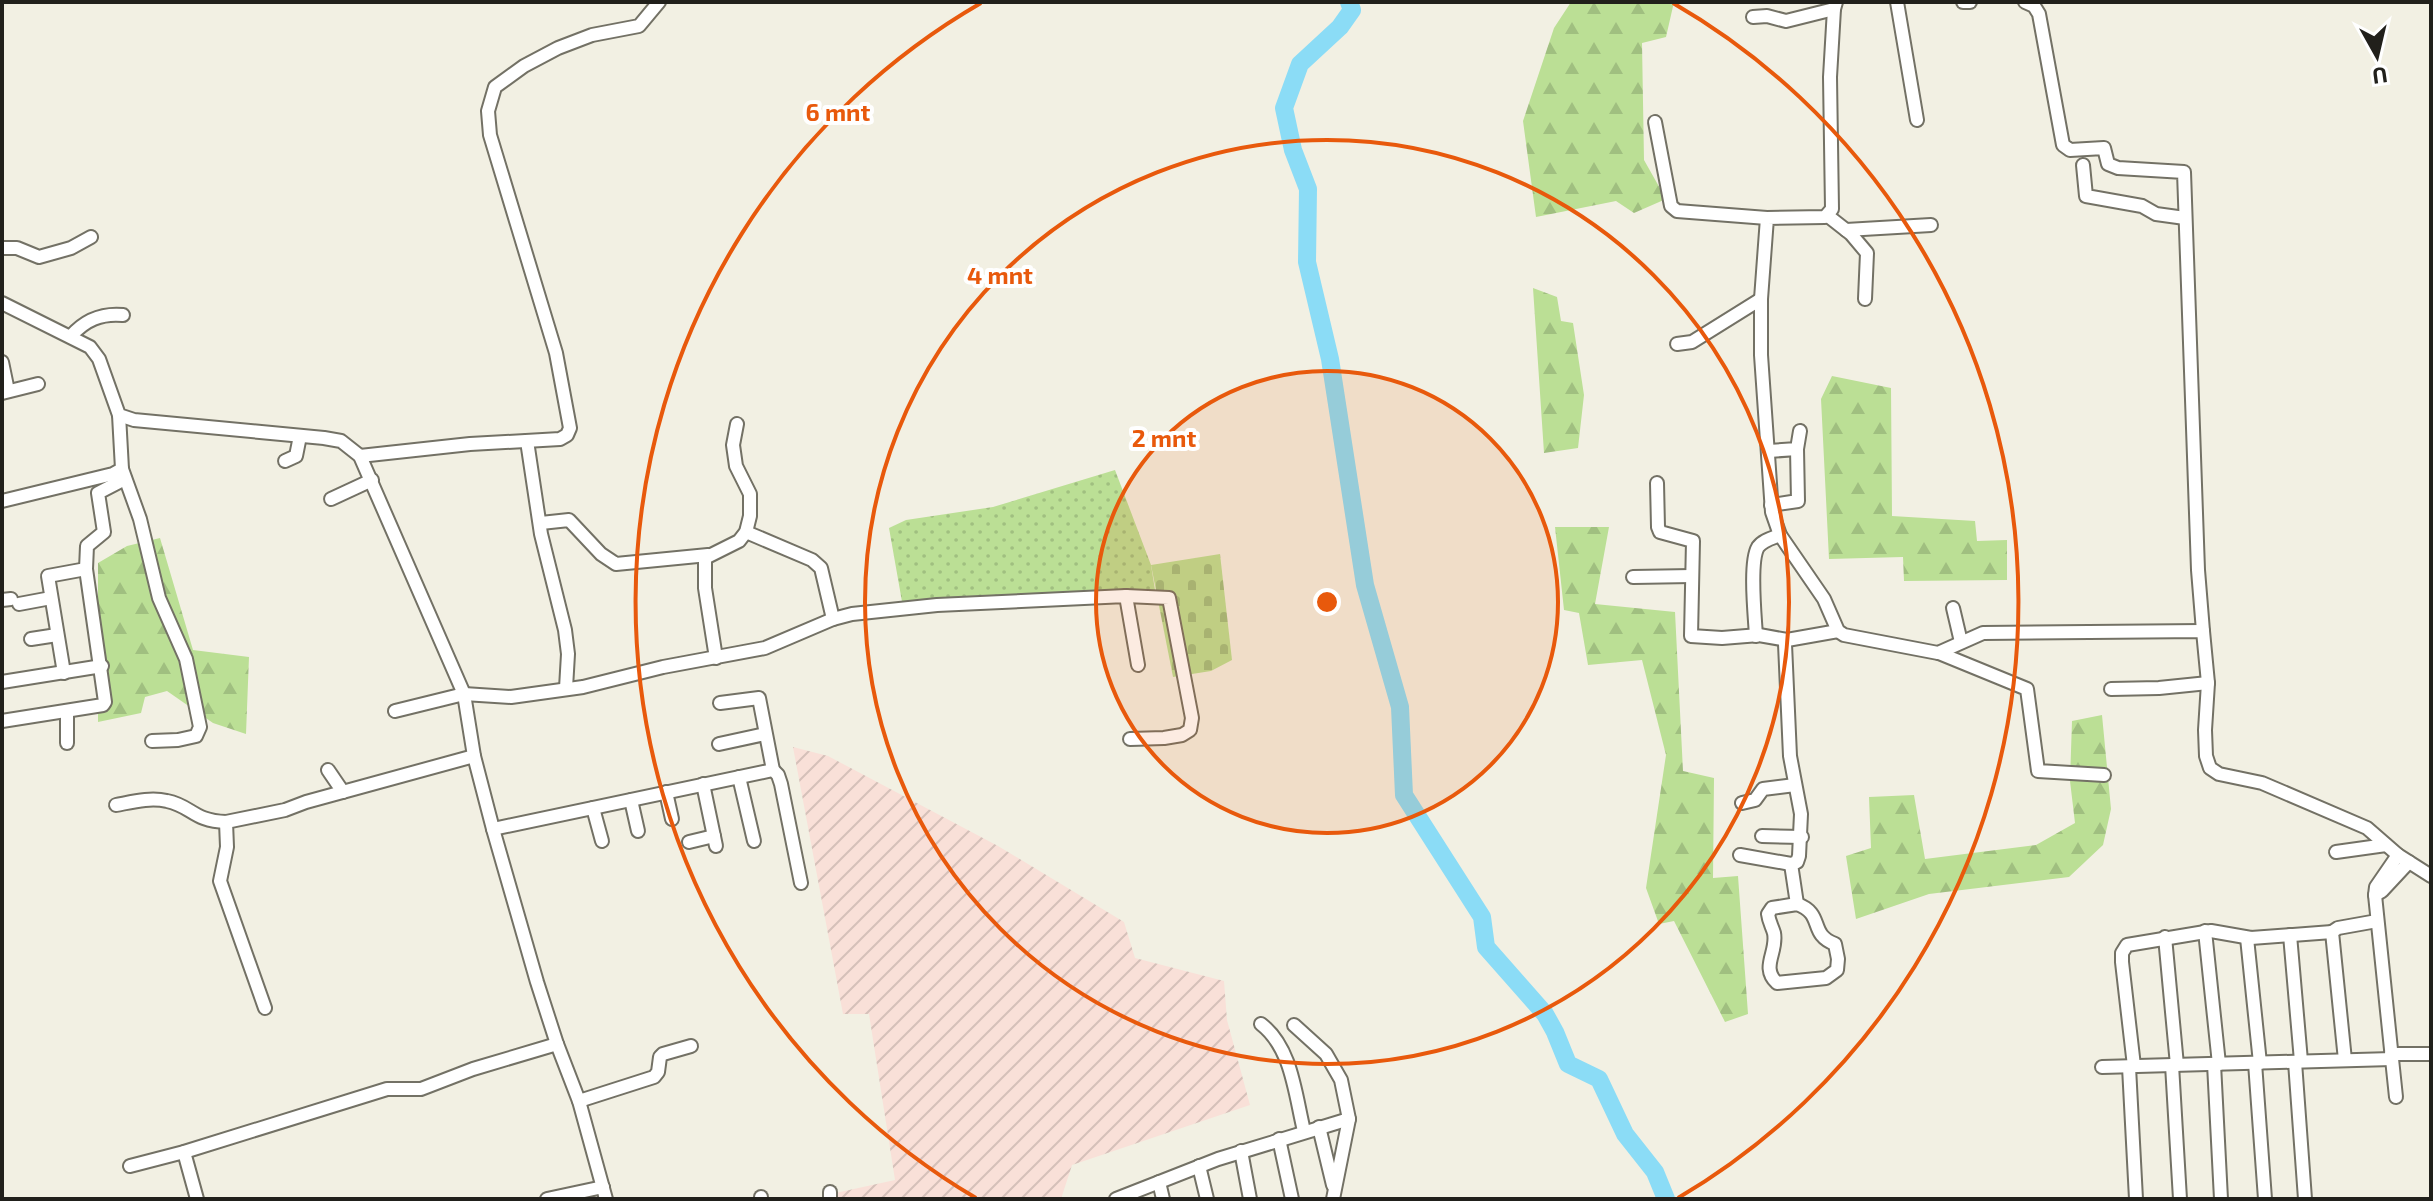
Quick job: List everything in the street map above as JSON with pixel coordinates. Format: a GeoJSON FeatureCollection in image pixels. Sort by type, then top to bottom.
{"type":"FeatureCollection","features":[{"type":"Feature","properties":{"kind":"street"},"geometry":{"type":"LineString","coordinates":[[360,456],[470,444],[560,439],[567,435],[570,428],[556,353],[490,135],[490,98],[495,87],[524,66],[592,35],[639,26],[659,2]]}},
{"type":"Feature","properties":{"kind":"street"},"geometry":{"type":"LineString","coordinates":[[1897,2],[1917,120]]}},
{"type":"Feature","properties":{"kind":"street"},"geometry":{"type":"LineString","coordinates":[[1963,2],[1970,2]]}},
{"type":"Feature","properties":{"kind":"street"},"geometry":{"type":"LineString","coordinates":[[2025,2],[2034,6],[2039,14],[2063,145],[2070,150],[2104,148],[2108,164],[2118,168],[2184,172],[2198,570],[2208,683],[2206,756],[2210,768],[2219,774],[2262,783],[2367,828],[2431,876]]}},
{"type":"Feature","properties":{"kind":"street"},"geometry":{"type":"LineString","coordinates":[[1753,17],[1767,16],[1786,21],[1835,6],[1830,77],[1832,204],[1828,216]]}},
{"type":"Feature","properties":{"kind":"street"},"geometry":{"type":"LineString","coordinates":[[1655,122],[1671,206],[1677,211],[1767,218],[1828,216],[1846,230],[1868,256],[1865,299]]}},
{"type":"Feature","properties":{"kind":"street"},"geometry":{"type":"LineString","coordinates":[[2083,165],[2086,196],[2185,218]]}},
{"type":"Feature","properties":{"kind":"street"},"geometry":{"type":"LineString","coordinates":[[1767,218],[1761,299],[1761,355],[1771,505],[1780,535],[1824,599],[1838,631],[1844,635],[1938,653],[2027,689],[2038,771],[2104,775]]}},
{"type":"Feature","properties":{"kind":"street"},"geometry":{"type":"LineString","coordinates":[[1846,230],[1931,225]]}},
{"type":"Feature","properties":{"kind":"street"},"geometry":{"type":"LineString","coordinates":[[2,248],[17,248],[39,257],[71,248],[91,237]]}},
{"type":"Feature","properties":{"kind":"street"},"geometry":{"type":"LineString","coordinates":[[1677,344],[1692,342],[1761,299]]}},
{"type":"Feature","properties":{"kind":"street"},"geometry":{"type":"LineString","coordinates":[[2,303],[71,336],[96,353],[119,415],[124,474],[140,519],[159,598],[186,659],[200,727],[196,736],[152,741]]}},
{"type":"Feature","properties":{"kind":"street"},"geometry":{"type":"LineString","coordinates":[[71,336],[81,324],[96,317],[123,315]]}},
{"type":"Feature","properties":{"kind":"street"},"geometry":{"type":"LineString","coordinates":[[2,362],[5,392],[38,384]]}},
{"type":"Feature","properties":{"kind":"street"},"geometry":{"type":"LineString","coordinates":[[119,415],[134,420],[341,441],[360,456],[464,694],[474,756],[493,829],[557,1044],[579,1101],[604,1193],[547,1199]]}},
{"type":"Feature","properties":{"kind":"street"},"geometry":{"type":"LineString","coordinates":[[541,523],[569,520],[601,554],[616,564],[708,555],[732,545],[746,532],[750,516],[750,494],[733,445],[737,424]]}},
{"type":"Feature","properties":{"kind":"street"},"geometry":{"type":"LineString","coordinates":[[1771,505],[1798,501],[1797,449],[1800,431]]}},
{"type":"Feature","properties":{"kind":"street"},"geometry":{"type":"LineString","coordinates":[[285,461],[296,456],[300,436]]}},
{"type":"Feature","properties":{"kind":"street"},"geometry":{"type":"LineString","coordinates":[[527,441],[541,534],[565,630],[568,654],[566,688]]}},
{"type":"Feature","properties":{"kind":"street"},"geometry":{"type":"LineString","coordinates":[[1769,451],[1797,449]]}},
{"type":"Feature","properties":{"kind":"street"},"geometry":{"type":"LineString","coordinates":[[2,501],[124,474]]}},
{"type":"Feature","properties":{"kind":"street"},"geometry":{"type":"LineString","coordinates":[[2,721],[104,703],[102,666],[86,569],[88,545],[101,537],[104,530],[98,493],[124,474]]}},
{"type":"Feature","properties":{"kind":"street"},"geometry":{"type":"LineString","coordinates":[[331,499],[372,480]]}},
{"type":"Feature","properties":{"kind":"street"},"geometry":{"type":"LineString","coordinates":[[1657,483],[1658,527],[1663,534],[1693,541],[1691,636],[1756,636],[1787,640],[1838,631]]}},
{"type":"Feature","properties":{"kind":"street"},"geometry":{"type":"LineString","coordinates":[[746,532],[812,560],[821,568],[833,619]]}},
{"type":"Feature","properties":{"kind":"street"},"geometry":{"type":"LineString","coordinates":[[1756,636],[1753,584],[1756,551],[1764,542],[1780,535]]}},
{"type":"Feature","properties":{"kind":"street"},"geometry":{"type":"LineString","coordinates":[[708,555],[704,564],[705,588],[716,658]]}},
{"type":"Feature","properties":{"kind":"street"},"geometry":{"type":"LineString","coordinates":[[64,673],[48,579],[50,575],[86,569]]}},
{"type":"Feature","properties":{"kind":"street"},"geometry":{"type":"LineString","coordinates":[[1633,577],[1692,576]]}},
{"type":"Feature","properties":{"kind":"street"},"geometry":{"type":"LineString","coordinates":[[395,711],[464,694],[511,697],[596,684],[621,676],[765,648],[852,614],[937,605],[1126,596],[1169,598],[1192,718],[1190,730],[1182,735],[1164,738],[1130,739]]}},
{"type":"Feature","properties":{"kind":"street"},"geometry":{"type":"LineString","coordinates":[[1126,596],[1138,665]]}},
{"type":"Feature","properties":{"kind":"street"},"geometry":{"type":"LineString","coordinates":[[11,601],[51,598]]}},
{"type":"Feature","properties":{"kind":"street"},"geometry":{"type":"LineString","coordinates":[[1953,608],[1961,642]]}},
{"type":"Feature","properties":{"kind":"street"},"geometry":{"type":"LineString","coordinates":[[1938,653],[1983,633],[2203,631]]}},
{"type":"Feature","properties":{"kind":"street"},"geometry":{"type":"LineString","coordinates":[[31,639],[57,635]]}},
{"type":"Feature","properties":{"kind":"street"},"geometry":{"type":"LineString","coordinates":[[1740,855],[1791,864],[1797,862],[1799,856],[1802,837],[1800,797],[1790,756],[1784,656],[1787,640]]}},
{"type":"Feature","properties":{"kind":"street"},"geometry":{"type":"LineString","coordinates":[[2,682],[102,666]]}},
{"type":"Feature","properties":{"kind":"street"},"geometry":{"type":"LineString","coordinates":[[2111,689],[2208,683]]}},
{"type":"Feature","properties":{"kind":"street"},"geometry":{"type":"LineString","coordinates":[[720,703],[757,697],[760,700],[773,770],[781,784],[801,883]]}},
{"type":"Feature","properties":{"kind":"street"},"geometry":{"type":"LineString","coordinates":[[67,711],[67,743]]}},
{"type":"Feature","properties":{"kind":"street"},"geometry":{"type":"LineString","coordinates":[[719,744],[765,734]]}},
{"type":"Feature","properties":{"kind":"street"},"geometry":{"type":"LineString","coordinates":[[116,805],[145,799],[166,801],[204,821],[226,822],[285,810],[474,756]]}},
{"type":"Feature","properties":{"kind":"street"},"geometry":{"type":"LineString","coordinates":[[328,770],[343,792]]}},
{"type":"Feature","properties":{"kind":"street"},"geometry":{"type":"LineString","coordinates":[[493,829],[773,770]]}},
{"type":"Feature","properties":{"kind":"street"},"geometry":{"type":"LineString","coordinates":[[739,777],[754,841]]}},
{"type":"Feature","properties":{"kind":"street"},"geometry":{"type":"LineString","coordinates":[[689,842],[715,841],[703,784]]}},
{"type":"Feature","properties":{"kind":"street"},"geometry":{"type":"LineString","coordinates":[[1742,803],[1755,800],[1763,789],[1795,785]]}},
{"type":"Feature","properties":{"kind":"street"},"geometry":{"type":"LineString","coordinates":[[666,792],[672,819]]}},
{"type":"Feature","properties":{"kind":"street"},"geometry":{"type":"LineString","coordinates":[[631,800],[638,831]]}},
{"type":"Feature","properties":{"kind":"street"},"geometry":{"type":"LineString","coordinates":[[593,808],[602,841]]}},
{"type":"Feature","properties":{"kind":"street"},"geometry":{"type":"LineString","coordinates":[[226,822],[227,847],[220,881],[265,1008]]}},
{"type":"Feature","properties":{"kind":"street"},"geometry":{"type":"LineString","coordinates":[[1762,836],[1802,837]]}},
{"type":"Feature","properties":{"kind":"street"},"geometry":{"type":"LineString","coordinates":[[2336,852],[2386,845]]}},
{"type":"Feature","properties":{"kind":"street"},"geometry":{"type":"LineString","coordinates":[[2396,1097],[2375,895],[2382,891],[2403,858]]}},
{"type":"Feature","properties":{"kind":"street"},"geometry":{"type":"LineString","coordinates":[[1791,864],[1797,904]]}},
{"type":"Feature","properties":{"kind":"street"},"geometry":{"type":"LineString","coordinates":[[1797,904],[1809,908],[1816,917],[1817,932],[1824,940],[1835,944],[1837,970],[1826,978],[1777,983],[1771,978],[1769,966],[1774,934],[1768,914],[1772,908],[1797,904]]}},
{"type":"Feature","properties":{"kind":"street"},"geometry":{"type":"LineString","coordinates":[[2136,1199],[2132,1066],[2122,953],[2127,945],[2205,931],[2247,938],[2332,932],[2338,928],[2377,921]]}},
{"type":"Feature","properties":{"kind":"street"},"geometry":{"type":"LineString","coordinates":[[2205,931],[2216,1064],[2221,1199]]}},
{"type":"Feature","properties":{"kind":"street"},"geometry":{"type":"LineString","coordinates":[[2332,932],[2345,1060]]}},
{"type":"Feature","properties":{"kind":"street"},"geometry":{"type":"LineString","coordinates":[[2290,935],[2305,1199]]}},
{"type":"Feature","properties":{"kind":"street"},"geometry":{"type":"LineString","coordinates":[[2165,937],[2180,1199]]}},
{"type":"Feature","properties":{"kind":"street"},"geometry":{"type":"LineString","coordinates":[[2247,938],[2265,1199]]}},
{"type":"Feature","properties":{"kind":"street"},"geometry":{"type":"LineString","coordinates":[[1261,1024],[1274,1035],[1282,1048],[1304,1131]]}},
{"type":"Feature","properties":{"kind":"street"},"geometry":{"type":"LineString","coordinates":[[1294,1025],[1326,1054],[1341,1080],[1349,1119],[1333,1194]]}},
{"type":"Feature","properties":{"kind":"street"},"geometry":{"type":"LineString","coordinates":[[130,1166],[387,1089],[421,1089],[473,1069],[557,1044]]}},
{"type":"Feature","properties":{"kind":"street"},"geometry":{"type":"LineString","coordinates":[[579,1101],[654,1077],[663,1054],[691,1046]]}},
{"type":"Feature","properties":{"kind":"street"},"geometry":{"type":"LineString","coordinates":[[2102,1067],[2345,1060],[2430,1054]]}},
{"type":"Feature","properties":{"kind":"street"},"geometry":{"type":"LineString","coordinates":[[1119,1198],[1241,1151],[1349,1119]]}},
{"type":"Feature","properties":{"kind":"street"},"geometry":{"type":"LineString","coordinates":[[1319,1127],[1333,1194]]}},
{"type":"Feature","properties":{"kind":"street"},"geometry":{"type":"LineString","coordinates":[[1279,1139],[1292,1199]]}},
{"type":"Feature","properties":{"kind":"street"},"geometry":{"type":"LineString","coordinates":[[1241,1151],[1250,1199]]}},
{"type":"Feature","properties":{"kind":"street"},"geometry":{"type":"LineString","coordinates":[[184,1152],[197,1199]]}},
{"type":"Feature","properties":{"kind":"street"},"geometry":{"type":"LineString","coordinates":[[1199,1166],[1207,1199]]}},
{"type":"Feature","properties":{"kind":"street"},"geometry":{"type":"LineString","coordinates":[[1159,1182],[1163,1199]]}},
{"type":"Feature","properties":{"kind":"shaded area"},"geometry":{"type":"Polygon","coordinates":[[[793,747],[828,756],[998,846],[1124,922],[1135,958],[1224,981],[1227,1020],[1250,1105],[1072,1165],[1061,1199],[832,1199],[831,1194],[895,1180],[869,1014],[843,1014],[793,747]]]}},
{"type":"Feature","properties":{"kind":"green space"},"geometry":{"type":"Polygon","coordinates":[[[1571,2],[1674,2],[1666,37],[1642,43],[1644,160],[1666,199],[1634,213],[1616,201],[1536,217],[1523,121],[1554,28],[1571,2]]]}},
{"type":"Feature","properties":{"kind":"green space"},"geometry":{"type":"Polygon","coordinates":[[[1533,288],[1557,297],[1561,321],[1573,323],[1584,395],[1578,448],[1544,453],[1533,288]]]}},
{"type":"Feature","properties":{"kind":"green space"},"geometry":{"type":"Polygon","coordinates":[[[1832,376],[1891,388],[1892,516],[1975,521],[1977,541],[2007,540],[2007,580],[1904,581],[1903,557],[1829,559],[1821,399],[1832,376]]]}},
{"type":"Feature","properties":{"kind":"green space"},"geometry":{"type":"Polygon","coordinates":[[[1115,470],[1151,565],[1155,590],[1027,606],[904,613],[889,528],[906,520],[993,507],[1115,470]]]}},
{"type":"Feature","properties":{"kind":"green space"},"geometry":{"type":"Polygon","coordinates":[[[1555,527],[1609,527],[1595,604],[1675,612],[1683,771],[1714,778],[1713,878],[1738,876],[1748,1014],[1725,1022],[1674,921],[1659,924],[1646,888],[1666,755],[1642,660],[1588,665],[1579,613],[1564,610],[1555,527]]]}},
{"type":"Feature","properties":{"kind":"green space"},"geometry":{"type":"Polygon","coordinates":[[[160,538],[193,650],[249,657],[246,734],[213,723],[167,691],[145,697],[141,713],[98,722],[98,563],[127,546],[160,538]]]}},
{"type":"Feature","properties":{"kind":"green space"},"geometry":{"type":"Polygon","coordinates":[[[1220,554],[1232,660],[1211,671],[1173,677],[1151,565],[1220,554]]]}},
{"type":"Feature","properties":{"kind":"green space"},"geometry":{"type":"Polygon","coordinates":[[[2102,715],[2111,809],[2103,845],[2069,877],[1929,894],[1856,919],[1846,856],[1871,848],[1869,797],[1914,795],[1925,859],[2036,845],[2075,823],[2070,781],[2072,721],[2102,715]]]}},
{"type":"Feature","properties":{"kind":"waterway"},"geometry":{"type":"LineString","coordinates":[[1349,2],[1352,10],[1340,27],[1300,64],[1284,108],[1293,150],[1308,189],[1307,262],[1330,359],[1365,585],[1400,707],[1404,795],[1482,917],[1486,947],[1545,1014],[1568,1064],[1599,1079],[1625,1134],[1655,1172],[1666,1199]]}}]}
